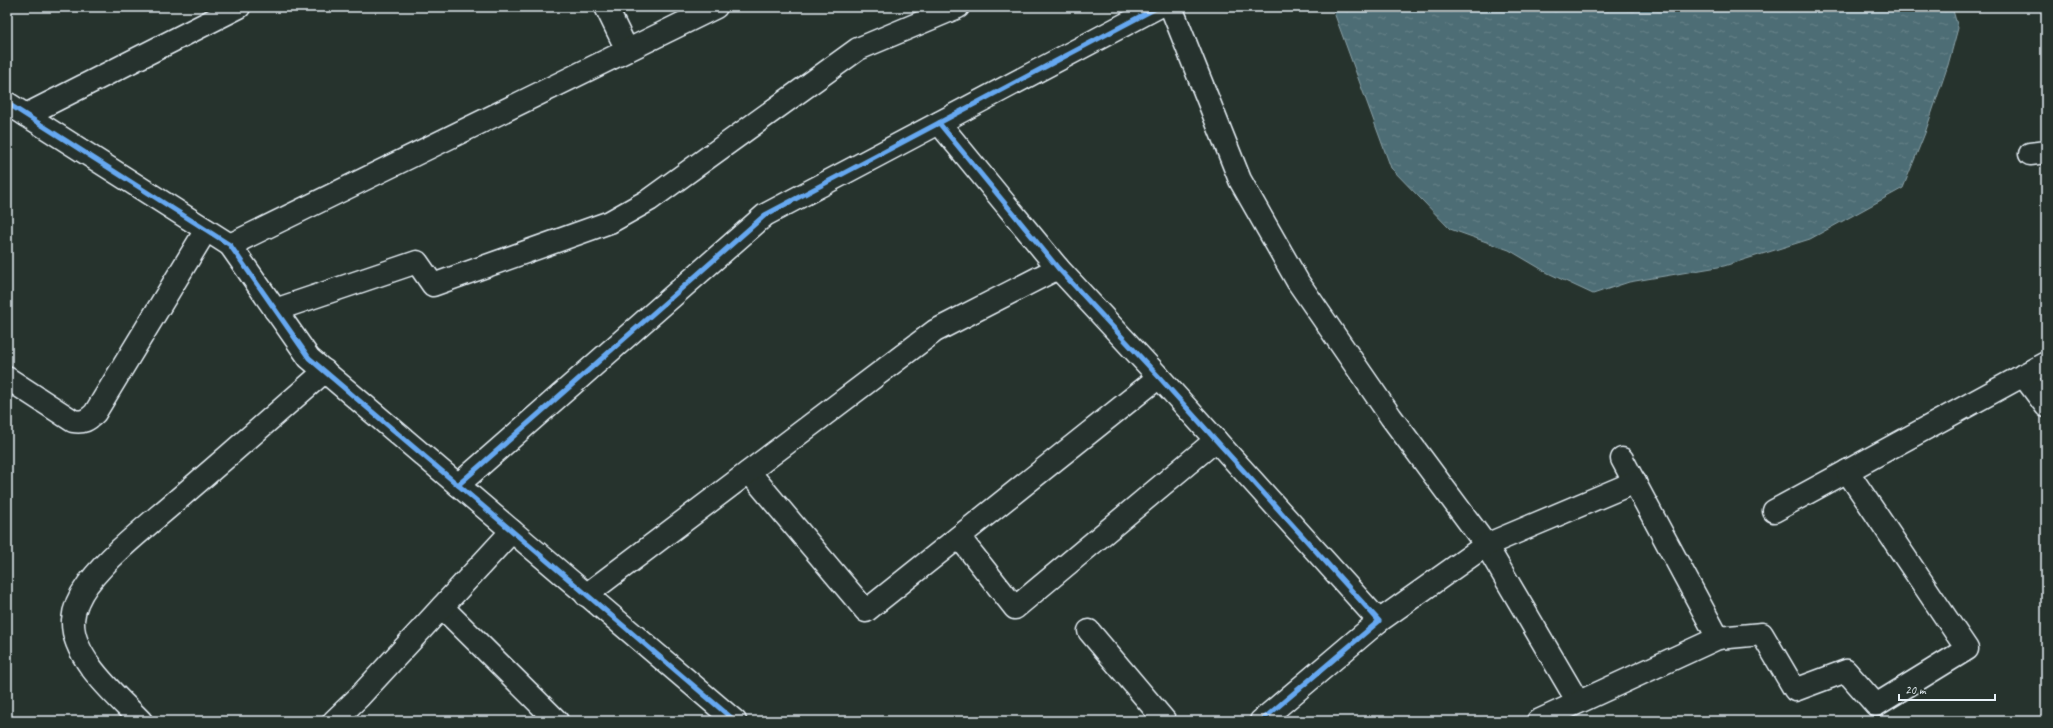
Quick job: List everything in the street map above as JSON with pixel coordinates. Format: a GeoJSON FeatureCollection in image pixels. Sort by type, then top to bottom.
{"type":"FeatureCollection","features":[{"type":"Feature","properties":{"kind":"street"},"geometry":{"type":"LineString","coordinates":[[26,115],[238,7]]}},
{"type":"Feature","properties":{"kind":"street"},"geometry":{"type":"LineString","coordinates":[[606,7],[627,50]]}},
{"type":"Feature","properties":{"kind":"street"},"geometry":{"type":"LineString","coordinates":[[230,245],[716,7]]}},
{"type":"Feature","properties":{"kind":"street"},"geometry":{"type":"LineString","coordinates":[[275,310],[417,262],[433,285],[610,222],[649,200],[858,49],[958,7]]}},
{"type":"Feature","properties":{"kind":"street"},"geometry":{"type":"LineString","coordinates":[[458,485],[765,215],[1158,7]]}},
{"type":"Feature","properties":{"kind":"street"},"geometry":{"type":"LineString","coordinates":[[1172,7],[1240,180],[1298,282],[1391,417],[1486,545],[1578,702]]}},
{"type":"Feature","properties":{"kind":"street"},"geometry":{"type":"LineString","coordinates":[[7,103],[230,245],[309,358],[735,721]]}},
{"type":"Feature","properties":{"kind":"street"},"geometry":{"type":"LineString","coordinates":[[939,123],[1058,268],[1380,621]]}},
{"type":"Feature","properties":{"kind":"street"},"geometry":{"type":"LineString","coordinates":[[7,378],[73,421],[84,421],[90,417],[95,413],[206,230]]}},
{"type":"Feature","properties":{"kind":"street"},"geometry":{"type":"LineString","coordinates":[[586,595],[935,332],[1058,268]]}},
{"type":"Feature","properties":{"kind":"street"},"geometry":{"type":"LineString","coordinates":[[1774,511],[2046,363]]}},
{"type":"Feature","properties":{"kind":"street"},"geometry":{"type":"LineString","coordinates":[[141,721],[98,676],[83,655],[75,636],[73,621],[76,603],[87,585],[102,568],[134,538],[325,371]]}},
{"type":"Feature","properties":{"kind":"street"},"geometry":{"type":"LineString","coordinates":[[2023,375],[2046,406]]}},
{"type":"Feature","properties":{"kind":"street"},"geometry":{"type":"LineString","coordinates":[[749,472],[866,611],[1159,377]]}},
{"type":"Feature","properties":{"kind":"street"},"geometry":{"type":"LineString","coordinates":[[959,537],[1015,608],[1216,440]]}},
{"type":"Feature","properties":{"kind":"street"},"geometry":{"type":"LineString","coordinates":[[1622,459],[1718,638]]}},
{"type":"Feature","properties":{"kind":"street"},"geometry":{"type":"LineString","coordinates":[[1538,721],[1718,638],[1762,634],[1795,690],[1846,671],[1876,705],[1967,649],[1848,471]]}},
{"type":"Feature","properties":{"kind":"street"},"geometry":{"type":"LineString","coordinates":[[1261,721],[1380,621],[1486,545],[1635,482]]}},
{"type":"Feature","properties":{"kind":"street"},"geometry":{"type":"LineString","coordinates":[[334,721],[359,697],[512,531]]}},
{"type":"Feature","properties":{"kind":"street"},"geometry":{"type":"LineString","coordinates":[[442,607],[557,721]]}},
{"type":"Feature","properties":{"kind":"street"},"geometry":{"type":"LineString","coordinates":[[1089,631],[1165,721]]}},
{"type":"Feature","properties":{"kind":"water"},"geometry":{"type":"Polygon","coordinates":[[[1332,7],[1952,7],[1958,28],[1948,65],[1925,133],[1903,188],[1810,239],[1724,266],[1629,282],[1593,294],[1548,273],[1509,250],[1450,229],[1391,168],[1332,7]]]}},
{"type":"Feature","properties":{"kind":"cycle path"},"geometry":{"type":"LineString","coordinates":[[458,485],[765,215],[1158,7]]}},
{"type":"Feature","properties":{"kind":"cycle path"},"geometry":{"type":"LineString","coordinates":[[7,103],[230,245],[309,358],[735,721]]}},
{"type":"Feature","properties":{"kind":"cycle path"},"geometry":{"type":"LineString","coordinates":[[939,123],[1058,268],[1159,377],[1379,621],[1261,721]]}}]}
